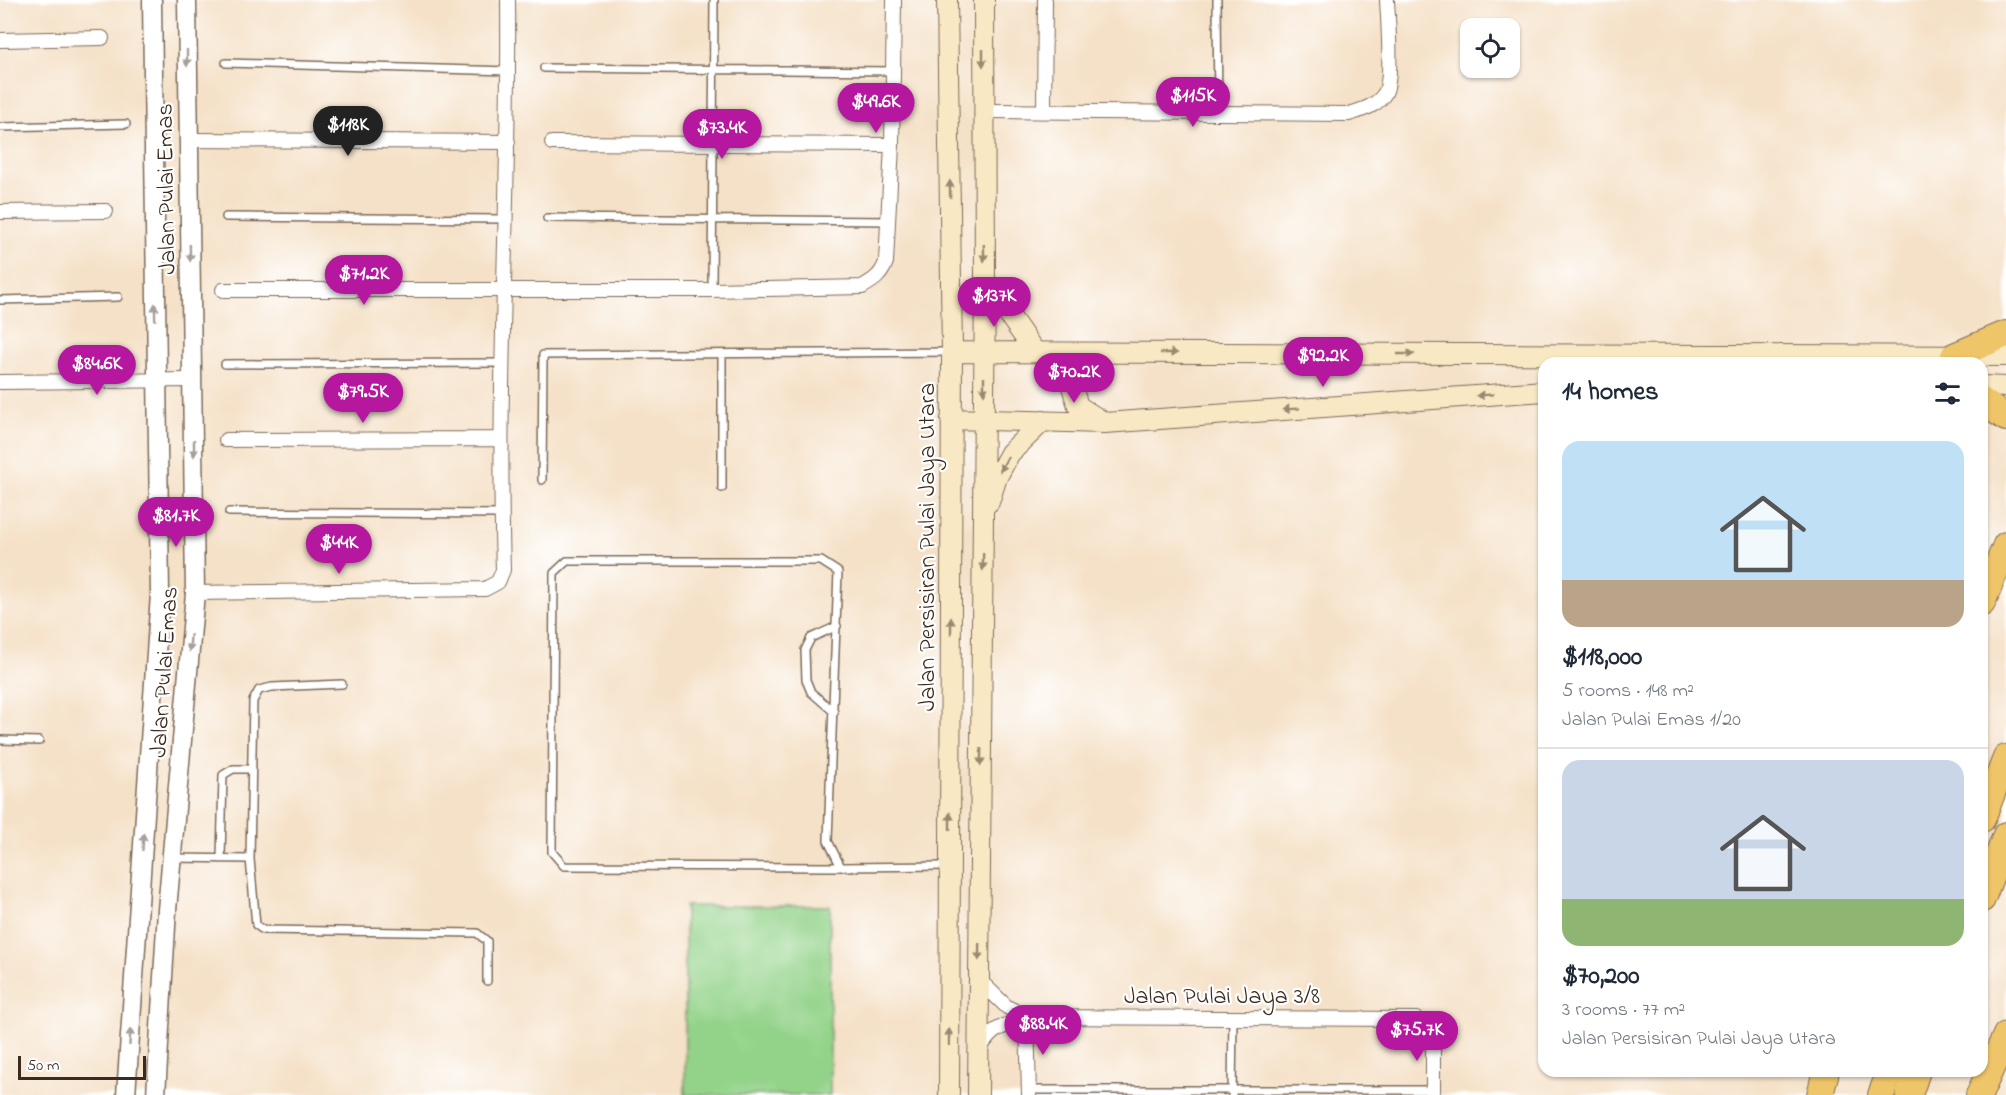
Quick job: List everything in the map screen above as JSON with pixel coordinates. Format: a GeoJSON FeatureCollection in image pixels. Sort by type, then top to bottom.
{"type":"FeatureCollection","features":[{"type":"Feature","properties":{"kind":"highway"},"geometry":{"type":"LineString","coordinates":[[1954,356],[2006,334]]}},
{"type":"Feature","properties":{"kind":"highway"},"geometry":{"type":"LineString","coordinates":[[1988,405],[2006,418]]}},
{"type":"Feature","properties":{"kind":"highway"},"geometry":{"type":"LineString","coordinates":[[1988,588],[2006,545]]}},
{"type":"Feature","properties":{"kind":"highway"},"geometry":{"type":"LineString","coordinates":[[1988,804],[2006,758]]}},
{"type":"Feature","properties":{"kind":"highway"},"geometry":{"type":"LineString","coordinates":[[1988,883],[2006,835]]}},
{"type":"Feature","properties":{"kind":"highway"},"geometry":{"type":"LineString","coordinates":[[1988,1075],[2006,1035]]}},
{"type":"Feature","properties":{"kind":"highway"},"geometry":{"type":"LineString","coordinates":[[1820,1095],[1824,1077]]}},
{"type":"Feature","properties":{"kind":"highway"},"geometry":{"type":"LineString","coordinates":[[1881,1095],[1888,1077]]}},
{"type":"Feature","properties":{"kind":"highway"},"geometry":{"type":"LineString","coordinates":[[1909,1095],[1915,1077]]}},
{"type":"Feature","properties":{"kind":"highway"},"geometry":{"type":"LineString","coordinates":[[1979,1095],[1987,1077]]}},
{"type":"Feature","properties":{"kind":"main road","name":"Jalan Persisiran Pulai Jaya Utara"},"geometry":{"type":"LineString","coordinates":[[947,0],[952,352],[949,1095]]}},
{"type":"Feature","properties":{"kind":"main road"},"geometry":{"type":"LineString","coordinates":[[978,1095],[985,282],[984,0]]}},
{"type":"Feature","properties":{"kind":"main road"},"geometry":{"type":"LineString","coordinates":[[985,282],[1035,352]]}},
{"type":"Feature","properties":{"kind":"main road"},"geometry":{"type":"LineString","coordinates":[[952,352],[2006,357]]}},
{"type":"Feature","properties":{"kind":"main road"},"geometry":{"type":"LineString","coordinates":[[1093,353],[1080,367],[1072,387],[1078,406],[1104,423]]}},
{"type":"Feature","properties":{"kind":"main road"},"geometry":{"type":"LineString","coordinates":[[1988,387],[2006,387]]}},
{"type":"Feature","properties":{"kind":"main road"},"geometry":{"type":"LineString","coordinates":[[951,419],[1104,423],[1538,390]]}},
{"type":"Feature","properties":{"kind":"main road"},"geometry":{"type":"LineString","coordinates":[[983,523],[997,477],[1010,453],[1043,422]]}},
{"type":"Feature","properties":{"kind":"street","name":"Jalan Pulai Emas"},"geometry":{"type":"LineString","coordinates":[[126,1095],[160,594],[152,0]]}},
{"type":"Feature","properties":{"kind":"street","name":"Jalan Pulai Emas"},"geometry":{"type":"LineString","coordinates":[[156,1095],[172,858],[195,593],[187,0]]}},
{"type":"Feature","properties":{"kind":"street"},"geometry":{"type":"LineString","coordinates":[[195,593],[485,589],[498,582],[503,570],[501,439],[508,141],[508,0]]}},
{"type":"Feature","properties":{"kind":"street"},"geometry":{"type":"LineString","coordinates":[[223,290],[712,290],[862,287],[882,273],[886,262],[892,145],[894,0]]}},
{"type":"Feature","properties":{"kind":"street"},"geometry":{"type":"LineString","coordinates":[[1044,111],[1046,0]]}},
{"type":"Feature","properties":{"kind":"street"},"geometry":{"type":"LineString","coordinates":[[983,111],[1349,114],[1371,107],[1385,93],[1389,74],[1388,0]]}},
{"type":"Feature","properties":{"kind":"street"},"geometry":{"type":"LineString","coordinates":[[0,40],[102,38]]}},
{"type":"Feature","properties":{"kind":"street"},"geometry":{"type":"LineString","coordinates":[[188,140],[508,141]]}},
{"type":"Feature","properties":{"kind":"street"},"geometry":{"type":"LineString","coordinates":[[552,143],[892,145]]}},
{"type":"Feature","properties":{"kind":"street"},"geometry":{"type":"LineString","coordinates":[[0,212],[106,211]]}},
{"type":"Feature","properties":{"kind":"street"},"geometry":{"type":"LineString","coordinates":[[0,382],[193,380]]}},
{"type":"Feature","properties":{"kind":"street"},"geometry":{"type":"LineString","coordinates":[[226,440],[501,439]]}},
{"type":"Feature","properties":{"kind":"street"},"geometry":{"type":"LineString","coordinates":[[978,979],[1007,1007],[1027,1017]]}},
{"type":"Feature","properties":{"kind":"street"},"geometry":{"type":"LineString","coordinates":[[978,1051],[987,1035],[996,1028],[1027,1017]]}},
{"type":"Feature","properties":{"kind":"street"},"geometry":{"type":"LineString","coordinates":[[1027,1017],[1029,1093]]}},
{"type":"Feature","properties":{"kind":"street","name":"Jalan Pulai Jaya 3/8"},"geometry":{"type":"LineString","coordinates":[[1027,1017],[1416,1019],[1429,1026],[1433,1036],[1433,1093]]}},
{"type":"Feature","properties":{"kind":"lane"},"geometry":{"type":"LineString","coordinates":[[712,290],[714,0]]}},
{"type":"Feature","properties":{"kind":"lane"},"geometry":{"type":"LineString","coordinates":[[1217,0],[1218,113]]}},
{"type":"Feature","properties":{"kind":"lane"},"geometry":{"type":"LineString","coordinates":[[226,63],[509,71]]}},
{"type":"Feature","properties":{"kind":"lane"},"geometry":{"type":"LineString","coordinates":[[544,68],[893,71]]}},
{"type":"Feature","properties":{"kind":"lane"},"geometry":{"type":"LineString","coordinates":[[0,127],[126,124]]}},
{"type":"Feature","properties":{"kind":"lane"},"geometry":{"type":"LineString","coordinates":[[226,217],[505,219]]}},
{"type":"Feature","properties":{"kind":"lane"},"geometry":{"type":"LineString","coordinates":[[547,218],[889,220]]}},
{"type":"Feature","properties":{"kind":"lane"},"geometry":{"type":"LineString","coordinates":[[0,300],[118,297]]}},
{"type":"Feature","properties":{"kind":"lane"},"geometry":{"type":"LineString","coordinates":[[542,480],[543,356],[952,352]]}},
{"type":"Feature","properties":{"kind":"lane"},"geometry":{"type":"LineString","coordinates":[[722,356],[722,488]]}},
{"type":"Feature","properties":{"kind":"lane"},"geometry":{"type":"LineString","coordinates":[[225,364],[503,363]]}},
{"type":"Feature","properties":{"kind":"lane"},"geometry":{"type":"LineString","coordinates":[[229,512],[501,514]]}},
{"type":"Feature","properties":{"kind":"lane"},"geometry":{"type":"LineString","coordinates":[[841,867],[828,841],[838,572],[821,561],[567,561],[554,573],[552,852],[564,866],[841,867],[950,866]]}},
{"type":"Feature","properties":{"kind":"lane"},"geometry":{"type":"LineString","coordinates":[[834,712],[811,692],[806,680],[805,650],[811,638],[837,626]]}},
{"type":"Feature","properties":{"kind":"lane"},"geometry":{"type":"LineString","coordinates":[[342,684],[272,687],[259,690],[253,701],[250,859],[256,925],[263,930],[477,933],[487,941],[487,981]]}},
{"type":"Feature","properties":{"kind":"lane"},"geometry":{"type":"LineString","coordinates":[[0,740],[39,741]]}},
{"type":"Feature","properties":{"kind":"lane"},"geometry":{"type":"LineString","coordinates":[[221,859],[222,775],[232,769],[252,769]]}},
{"type":"Feature","properties":{"kind":"lane"},"geometry":{"type":"LineString","coordinates":[[172,858],[250,859]]}},
{"type":"Feature","properties":{"kind":"lane"},"geometry":{"type":"LineString","coordinates":[[1232,1092],[1233,1018]]}},
{"type":"Feature","properties":{"kind":"lane"},"geometry":{"type":"LineString","coordinates":[[1029,1093],[1433,1093]]}},
{"type":"Feature","properties":{"kind":"green space"},"geometry":{"type":"Polygon","coordinates":[[[685,906],[830,906],[830,1095],[685,1095],[685,906]]]}}]}
